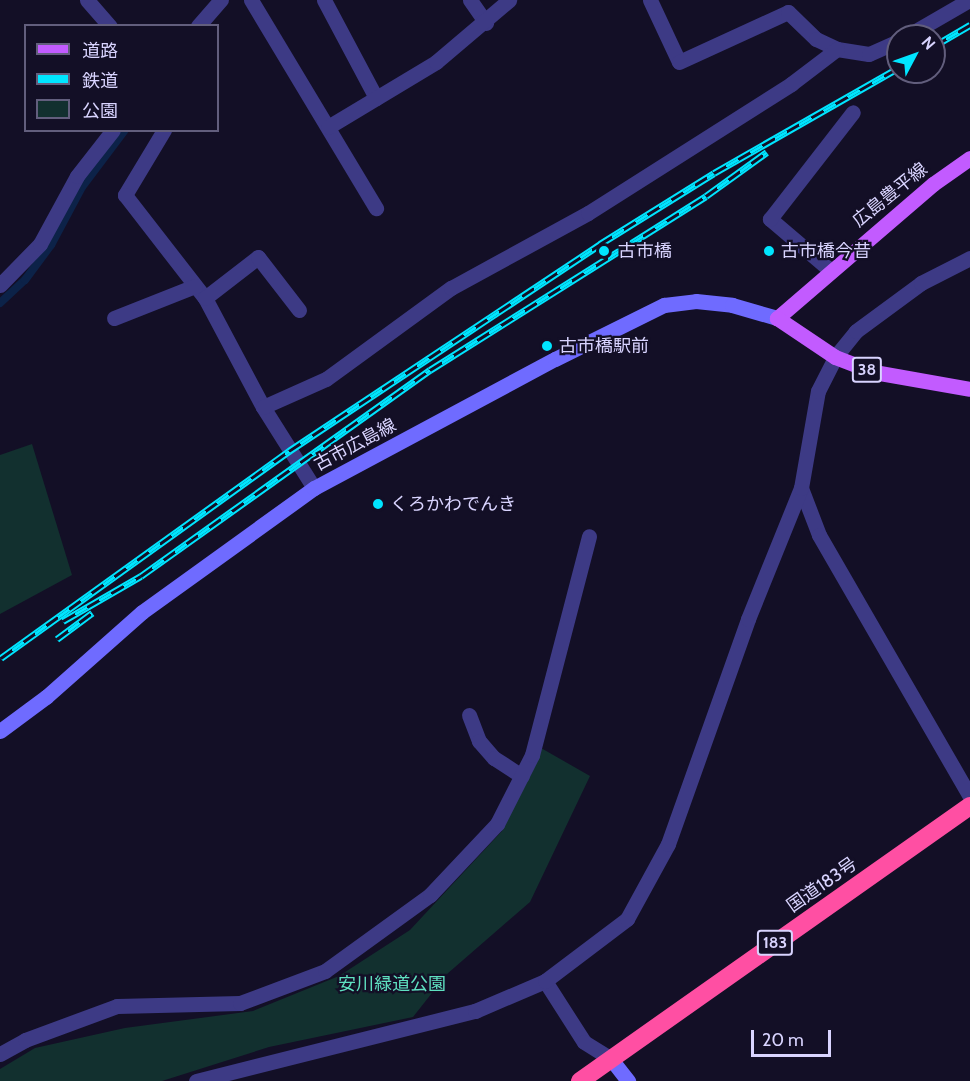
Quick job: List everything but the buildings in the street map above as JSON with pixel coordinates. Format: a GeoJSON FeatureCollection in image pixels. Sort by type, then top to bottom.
{"type":"FeatureCollection","features":[{"type":"Feature","properties":{"kind":"highway","name":"国道183号"},"geometry":{"type":"LineString","coordinates":[[580,1081],[970,806]]}},
{"type":"Feature","properties":{"kind":"main road","name":"広島豊平線"},"geometry":{"type":"LineString","coordinates":[[777,318],[830,270],[933,184],[970,159]]}},
{"type":"Feature","properties":{"kind":"main road","name":"古市広島線"},"geometry":{"type":"LineString","coordinates":[[0,731],[46,697],[142,612],[314,488],[664,305],[696,301],[732,305],[777,318]]}},
{"type":"Feature","properties":{"kind":"main road","name":"38"},"geometry":{"type":"LineString","coordinates":[[777,318],[835,357],[874,372],[970,390]]}},
{"type":"Feature","properties":{"kind":"main road"},"geometry":{"type":"LineString","coordinates":[[611,1059],[628,1081]]}},
{"type":"Feature","properties":{"kind":"street"},"geometry":{"type":"LineString","coordinates":[[87,0],[108,24]]}},
{"type":"Feature","properties":{"kind":"street"},"geometry":{"type":"LineString","coordinates":[[200,24],[221,0]]}},
{"type":"Feature","properties":{"kind":"street"},"geometry":{"type":"LineString","coordinates":[[251,0],[376,208]]}},
{"type":"Feature","properties":{"kind":"street"},"geometry":{"type":"LineString","coordinates":[[324,0],[376,98]]}},
{"type":"Feature","properties":{"kind":"street"},"geometry":{"type":"LineString","coordinates":[[470,0],[486,23]]}},
{"type":"Feature","properties":{"kind":"street"},"geometry":{"type":"LineString","coordinates":[[328,127],[436,62],[486,23],[509,0]]}},
{"type":"Feature","properties":{"kind":"street"},"geometry":{"type":"LineString","coordinates":[[650,0],[679,62],[788,12],[816,39],[837,49],[869,54],[886,46]]}},
{"type":"Feature","properties":{"kind":"street"},"geometry":{"type":"LineString","coordinates":[[928,24],[969,0]]}},
{"type":"Feature","properties":{"kind":"street"},"geometry":{"type":"LineString","coordinates":[[263,407],[326,379],[451,288],[588,213],[791,84],[837,49]]}},
{"type":"Feature","properties":{"kind":"street"},"geometry":{"type":"LineString","coordinates":[[830,270],[770,219],[853,112]]}},
{"type":"Feature","properties":{"kind":"street"},"geometry":{"type":"LineString","coordinates":[[0,285],[40,244],[77,176],[111,132]]}},
{"type":"Feature","properties":{"kind":"street"},"geometry":{"type":"LineString","coordinates":[[163,132],[125,195],[205,298],[263,407],[314,488]]}},
{"type":"Feature","properties":{"kind":"street"},"geometry":{"type":"LineString","coordinates":[[205,298],[258,257],[299,310]]}},
{"type":"Feature","properties":{"kind":"street"},"geometry":{"type":"LineString","coordinates":[[196,1081],[475,1011],[545,981],[627,919],[668,844],[748,619],[801,488],[819,391],[835,357],[856,331],[921,284],[970,258]]}},
{"type":"Feature","properties":{"kind":"street"},"geometry":{"type":"LineString","coordinates":[[114,318],[195,286]]}},
{"type":"Feature","properties":{"kind":"street"},"geometry":{"type":"LineString","coordinates":[[801,488],[819,535],[970,797]]}},
{"type":"Feature","properties":{"kind":"street"},"geometry":{"type":"LineString","coordinates":[[0,1054],[25,1040],[117,1006],[240,1003],[325,971],[430,895],[497,824],[532,755],[589,536]]}},
{"type":"Feature","properties":{"kind":"street"},"geometry":{"type":"LineString","coordinates":[[469,715],[486,750],[522,776]]}},
{"type":"Feature","properties":{"kind":"street"},"geometry":{"type":"LineString","coordinates":[[545,981],[584,1042],[611,1059]]}},
{"type":"Feature","properties":{"kind":"green space"},"geometry":{"type":"Polygon","coordinates":[[[32,444],[72,575],[0,614],[0,455],[32,444]]]}},
{"type":"Feature","properties":{"kind":"green space","name":"安川緑道公園"},"geometry":{"type":"Polygon","coordinates":[[[541,748],[590,776],[530,902],[447,974],[413,1017],[269,1047],[162,1081],[0,1081],[0,1069],[35,1048],[125,1028],[253,1011],[339,976],[410,930],[502,831],[541,748]]]}},
{"type":"Feature","properties":{"kind":"waterway"},"geometry":{"type":"LineString","coordinates":[[0,303],[25,280],[51,245],[82,187],[123,132]]}},
{"type":"Feature","properties":{"kind":"railway"},"geometry":{"type":"LineString","coordinates":[[946,39],[970,25]]}},
{"type":"Feature","properties":{"kind":"railway"},"geometry":{"type":"LineString","coordinates":[[1,658],[289,451],[600,244],[714,173],[886,75]]}},
{"type":"Feature","properties":{"kind":"railway"},"geometry":{"type":"LineString","coordinates":[[63,621],[141,576],[430,370],[706,196],[767,152]]}},
{"type":"Feature","properties":{"kind":"railway"},"geometry":{"type":"LineString","coordinates":[[57,639],[92,613]]}},
{"type":"Feature","properties":{"kind":"place","name":"古市橋"},"geometry":{"type":"Point","coordinates":[604,251]}},
{"type":"Feature","properties":{"kind":"place","name":"古市橋今昔"},"geometry":{"type":"Point","coordinates":[769,251]}},
{"type":"Feature","properties":{"kind":"place","name":"古市橋駅前"},"geometry":{"type":"Point","coordinates":[547,346]}},
{"type":"Feature","properties":{"kind":"place","name":"くろかわでんき"},"geometry":{"type":"Point","coordinates":[378,504]}}]}
